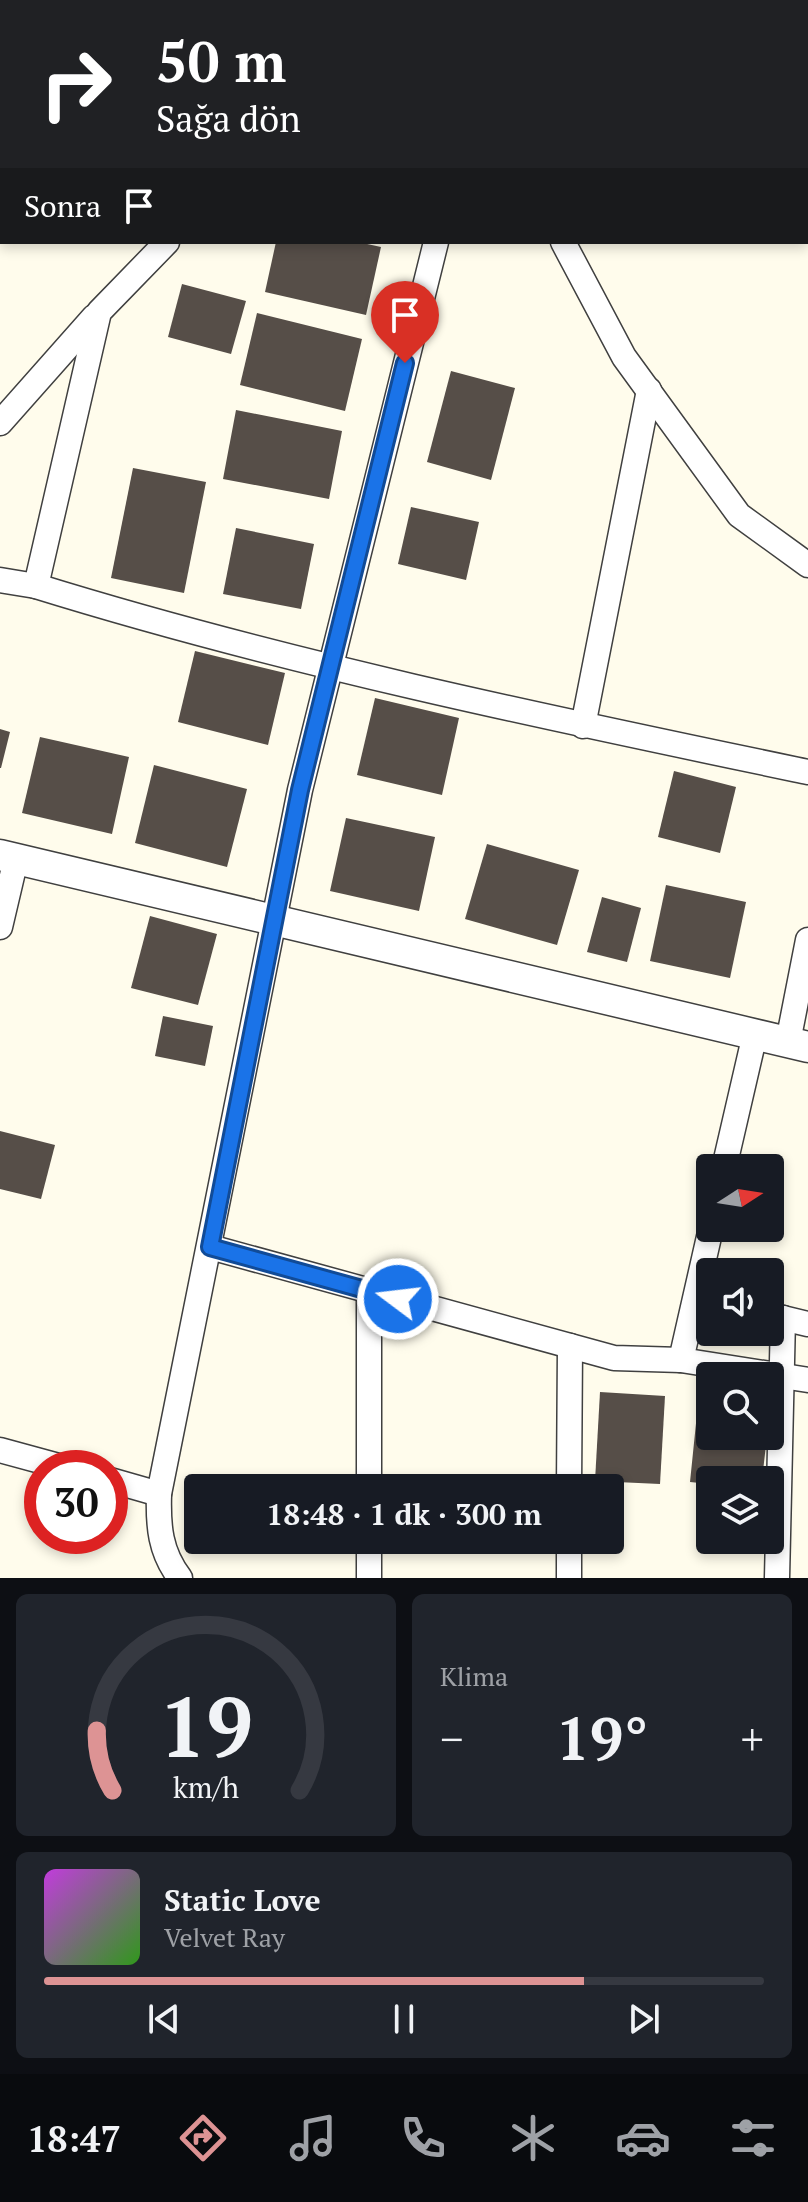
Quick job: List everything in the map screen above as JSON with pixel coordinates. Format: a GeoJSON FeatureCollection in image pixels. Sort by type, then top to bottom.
{"type":"FeatureCollection","features":[{"type":"Feature","properties":{"kind":"street"},"geometry":{"type":"LineString","coordinates":[[0,423],[99,312],[165,244]]}},
{"type":"Feature","properties":{"kind":"street"},"geometry":{"type":"LineString","coordinates":[[180,1578],[167,1562],[158,1527],[159,1494],[300,790],[328,665],[435,244]]}},
{"type":"Feature","properties":{"kind":"street"},"geometry":{"type":"LineString","coordinates":[[564,244],[624,357],[739,515],[808,565]]}},
{"type":"Feature","properties":{"kind":"street"},"geometry":{"type":"LineString","coordinates":[[36,586],[99,312]]}},
{"type":"Feature","properties":{"kind":"street"},"geometry":{"type":"LineString","coordinates":[[583,726],[649,390]]}},
{"type":"Feature","properties":{"kind":"street"},"geometry":{"type":"LineString","coordinates":[[0,580],[36,586],[328,665],[583,726],[808,772]]}},
{"type":"Feature","properties":{"kind":"street"},"geometry":{"type":"LineString","coordinates":[[0,927],[8,857],[798,1045],[808,940]]}},
{"type":"Feature","properties":{"kind":"street"},"geometry":{"type":"LineString","coordinates":[[727,1154],[755,1034]]}},
{"type":"Feature","properties":{"kind":"street"},"geometry":{"type":"LineString","coordinates":[[210,1247],[614,1358],[696,1363]]}},
{"type":"Feature","properties":{"kind":"street"},"geometry":{"type":"LineString","coordinates":[[369,1291],[369,1474]]}},
{"type":"Feature","properties":{"kind":"street"},"geometry":{"type":"LineString","coordinates":[[681,1360],[696,1318]]}},
{"type":"Feature","properties":{"kind":"street"},"geometry":{"type":"LineString","coordinates":[[784,1319],[808,1324]]}},
{"type":"Feature","properties":{"kind":"street"},"geometry":{"type":"LineString","coordinates":[[569,1474],[570,1346]]}},
{"type":"Feature","properties":{"kind":"street"},"geometry":{"type":"LineString","coordinates":[[784,1378],[808,1380]]}},
{"type":"Feature","properties":{"kind":"street"},"geometry":{"type":"LineString","coordinates":[[0,1450],[24,1457]]}},
{"type":"Feature","properties":{"kind":"street"},"geometry":{"type":"LineString","coordinates":[[777,1578],[778,1450]]}},
{"type":"Feature","properties":{"kind":"street"},"geometry":{"type":"LineString","coordinates":[[128,1485],[159,1494]]}},
{"type":"Feature","properties":{"kind":"street"},"geometry":{"type":"LineString","coordinates":[[369,1554],[369,1578]]}},
{"type":"Feature","properties":{"kind":"street"},"geometry":{"type":"LineString","coordinates":[[569,1554],[569,1578]]}},
{"type":"Feature","properties":{"kind":"building"},"geometry":{"type":"Polygon","coordinates":[[[276,244],[367,244],[381,247],[366,315],[265,292],[276,244]]]}},
{"type":"Feature","properties":{"kind":"building"},"geometry":{"type":"Polygon","coordinates":[[[182,284],[246,301],[231,354],[168,337],[182,284]]]}},
{"type":"Feature","properties":{"kind":"building"},"geometry":{"type":"Polygon","coordinates":[[[257,313],[362,339],[345,411],[240,385],[257,313]]]}},
{"type":"Feature","properties":{"kind":"building"},"geometry":{"type":"Polygon","coordinates":[[[451,371],[515,388],[491,480],[427,462],[451,371]]]}},
{"type":"Feature","properties":{"kind":"building"},"geometry":{"type":"Polygon","coordinates":[[[236,410],[342,431],[329,499],[223,479],[236,410]]]}},
{"type":"Feature","properties":{"kind":"building"},"geometry":{"type":"Polygon","coordinates":[[[133,468],[206,482],[184,593],[111,578],[133,468]]]}},
{"type":"Feature","properties":{"kind":"building"},"geometry":{"type":"Polygon","coordinates":[[[411,507],[479,522],[466,580],[398,564],[411,507]]]}},
{"type":"Feature","properties":{"kind":"building"},"geometry":{"type":"Polygon","coordinates":[[[236,528],[314,544],[301,609],[223,594],[236,528]]]}},
{"type":"Feature","properties":{"kind":"building"},"geometry":{"type":"Polygon","coordinates":[[[195,651],[285,673],[268,745],[178,722],[195,651]]]}},
{"type":"Feature","properties":{"kind":"building"},"geometry":{"type":"Polygon","coordinates":[[[375,698],[459,718],[442,795],[357,775],[375,698]]]}},
{"type":"Feature","properties":{"kind":"building"},"geometry":{"type":"Polygon","coordinates":[[[0,729],[10,732],[1,768],[0,768],[0,729]]]}},
{"type":"Feature","properties":{"kind":"building"},"geometry":{"type":"Polygon","coordinates":[[[40,737],[129,757],[112,834],[22,813],[40,737]]]}},
{"type":"Feature","properties":{"kind":"building"},"geometry":{"type":"Polygon","coordinates":[[[154,765],[247,789],[227,867],[135,843],[154,765]]]}},
{"type":"Feature","properties":{"kind":"building"},"geometry":{"type":"Polygon","coordinates":[[[674,771],[736,787],[720,853],[658,837],[674,771]]]}},
{"type":"Feature","properties":{"kind":"building"},"geometry":{"type":"Polygon","coordinates":[[[346,818],[435,837],[419,911],[330,891],[346,818]]]}},
{"type":"Feature","properties":{"kind":"building"},"geometry":{"type":"Polygon","coordinates":[[[487,844],[579,870],[557,945],[465,919],[487,844]]]}},
{"type":"Feature","properties":{"kind":"building"},"geometry":{"type":"Polygon","coordinates":[[[666,885],[746,902],[730,978],[650,961],[666,885]]]}},
{"type":"Feature","properties":{"kind":"building"},"geometry":{"type":"Polygon","coordinates":[[[602,897],[641,908],[627,962],[587,952],[602,897]]]}},
{"type":"Feature","properties":{"kind":"building"},"geometry":{"type":"Polygon","coordinates":[[[150,916],[217,934],[198,1005],[131,988],[150,916]]]}},
{"type":"Feature","properties":{"kind":"building"},"geometry":{"type":"Polygon","coordinates":[[[163,1016],[213,1026],[205,1066],[155,1056],[163,1016]]]}},
{"type":"Feature","properties":{"kind":"building"},"geometry":{"type":"Polygon","coordinates":[[[0,1131],[55,1145],[41,1199],[0,1189],[0,1131]]]}},
{"type":"Feature","properties":{"kind":"building"},"geometry":{"type":"Polygon","coordinates":[[[600,1392],[665,1396],[660,1484],[624,1482],[624,1474],[595,1474],[600,1392]]]}},
{"type":"Feature","properties":{"kind":"building"},"geometry":{"type":"Polygon","coordinates":[[[696,1423],[696,1450],[765,1450],[764,1466],[696,1466],[696,1483],[690,1482],[696,1423]]]}},
{"type":"Feature","properties":{"kind":"route"},"geometry":{"type":"LineString","coordinates":[[398,1299],[210,1247],[300,790],[328,665],[405,363]]}}]}
